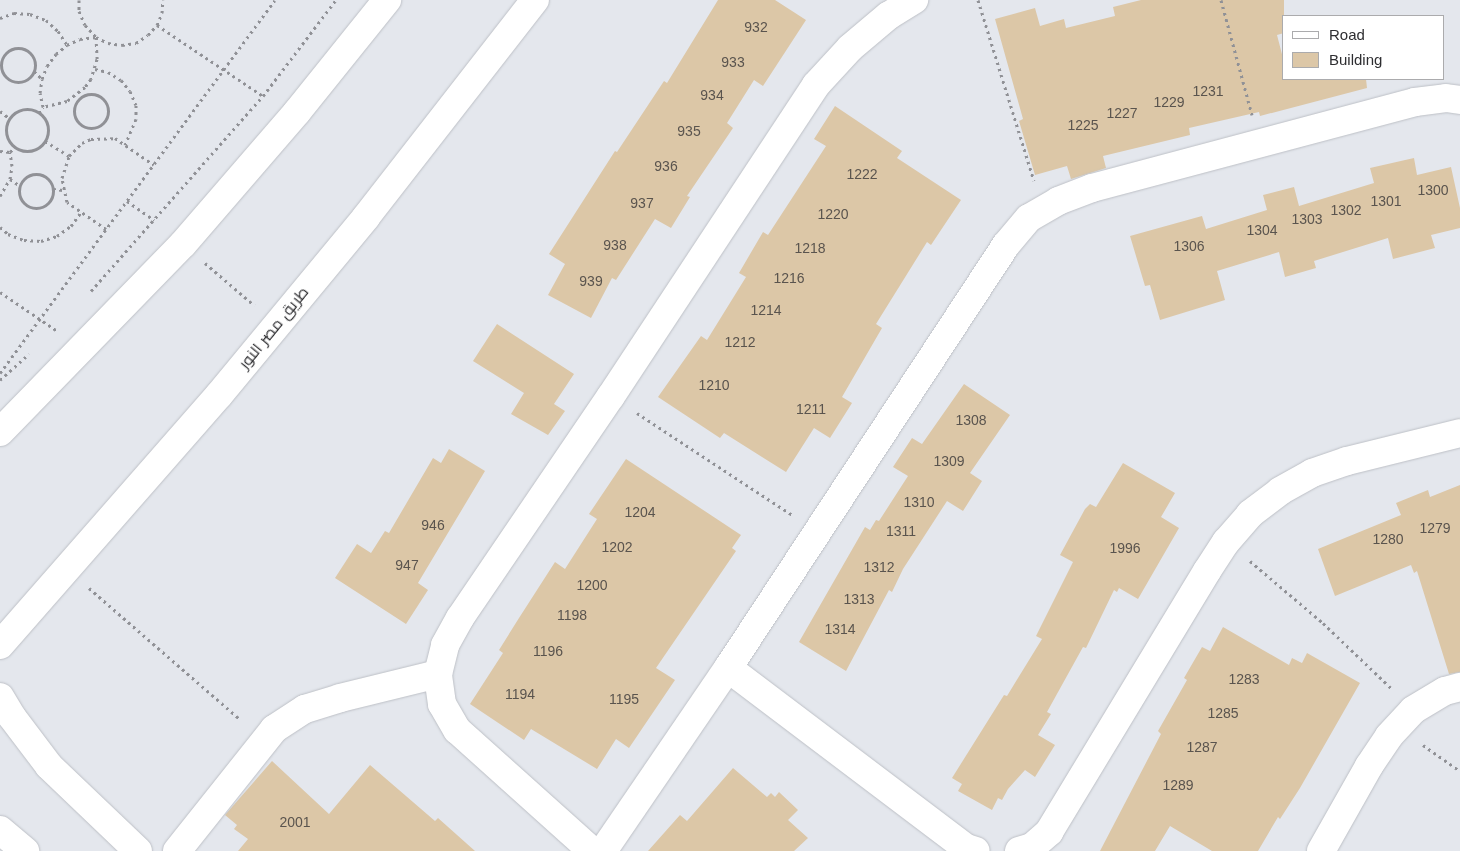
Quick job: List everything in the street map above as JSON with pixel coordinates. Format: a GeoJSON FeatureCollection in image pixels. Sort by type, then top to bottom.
{"type":"FeatureCollection","features":[{"type":"Feature","properties":{"kind":"street"},"geometry":{"type":"LineString","coordinates":[[0,432],[183,244],[297,112],[388,0]]}},
{"type":"Feature","properties":{"kind":"street","name":"طريق مصر النور"},"geometry":{"type":"LineString","coordinates":[[0,645],[220,395],[366,217],[535,0]]}},
{"type":"Feature","properties":{"kind":"street"},"geometry":{"type":"LineString","coordinates":[[592,851],[457,730],[442,704],[438,674],[446,645],[460,618],[611,396],[816,85],[850,48],[888,16],[914,0]]}},
{"type":"Feature","properties":{"kind":"street"},"geometry":{"type":"LineString","coordinates":[[603,851],[728,668],[1006,245],[1029,218],[1058,201],[1092,188],[1415,102],[1446,98],[1460,100]]}},
{"type":"Feature","properties":{"kind":"street"},"geometry":{"type":"LineString","coordinates":[[1019,851],[1032,846],[1049,832],[1226,542],[1250,514],[1280,491],[1312,473],[1347,461],[1460,433]]}},
{"type":"Feature","properties":{"kind":"street"},"geometry":{"type":"LineString","coordinates":[[728,668],[966,848],[976,851]]}},
{"type":"Feature","properties":{"kind":"street"},"geometry":{"type":"LineString","coordinates":[[177,851],[274,729],[305,709],[340,698],[438,674]]}},
{"type":"Feature","properties":{"kind":"street"},"geometry":{"type":"LineString","coordinates":[[1321,851],[1369,766],[1406,718],[1444,691],[1460,687]]}},
{"type":"Feature","properties":{"kind":"street"},"geometry":{"type":"LineString","coordinates":[[0,697],[12,718],[49,766],[138,851]]}},
{"type":"Feature","properties":{"kind":"street"},"geometry":{"type":"LineString","coordinates":[[0,830],[25,851]]}},
{"type":"Feature","properties":{"kind":"path"},"geometry":{"type":"LineString","coordinates":[[79,0],[79,11],[85,25],[96,37],[108,43],[122,45],[136,42],[148,35],[157,25],[162,13],[163,0]]}},
{"type":"Feature","properties":{"kind":"path"},"geometry":{"type":"LineString","coordinates":[[0,373],[275,0]]}},
{"type":"Feature","properties":{"kind":"path"},"geometry":{"type":"LineString","coordinates":[[89,293],[263,96],[336,0]]}},
{"type":"Feature","properties":{"kind":"path"},"geometry":{"type":"LineString","coordinates":[[978,0],[1043,210]]}},
{"type":"Feature","properties":{"kind":"path"},"geometry":{"type":"LineString","coordinates":[[1220,0],[1259,144]]}},
{"type":"Feature","properties":{"kind":"path"},"geometry":{"type":"LineString","coordinates":[[0,18],[14,13],[30,14],[46,20],[58,31],[67,45]]}},
{"type":"Feature","properties":{"kind":"path"},"geometry":{"type":"LineString","coordinates":[[157,25],[263,96]]}},
{"type":"Feature","properties":{"kind":"path"},"geometry":{"type":"LineString","coordinates":[[40,113],[43,107],[40,93],[42,79],[47,66],[56,54],[67,45],[80,39],[96,37]]}},
{"type":"Feature","properties":{"kind":"path"},"geometry":{"type":"LineString","coordinates":[[43,107],[55,106],[79,96],[88,94],[97,95],[104,99],[108,107],[105,123],[97,128],[89,129],[76,120],[73,112],[79,96],[95,69],[97,59],[96,37]]}},
{"type":"Feature","properties":{"kind":"path"},"geometry":{"type":"LineString","coordinates":[[15,47],[25,48],[32,54],[35,62],[34,71],[29,78],[20,82],[11,81],[4,76],[0,67],[1,58],[7,51],[15,47]]}},
{"type":"Feature","properties":{"kind":"path"},"geometry":{"type":"LineString","coordinates":[[95,69],[108,72],[121,80],[130,91],[136,105],[136,119],[125,145]]}},
{"type":"Feature","properties":{"kind":"path"},"geometry":{"type":"LineString","coordinates":[[34,71],[42,79]]}},
{"type":"Feature","properties":{"kind":"path"},"geometry":{"type":"LineString","coordinates":[[23,109],[40,113],[48,126],[45,141],[31,151],[14,148],[5,134],[9,118],[23,109]]}},
{"type":"Feature","properties":{"kind":"path"},"geometry":{"type":"LineString","coordinates":[[0,112],[9,118]]}},
{"type":"Feature","properties":{"kind":"path"},"geometry":{"type":"LineString","coordinates":[[97,128],[100,137]]}},
{"type":"Feature","properties":{"kind":"path"},"geometry":{"type":"LineString","coordinates":[[106,229],[67,202],[62,178],[69,156],[82,143],[100,137],[115,138],[154,165]]}},
{"type":"Feature","properties":{"kind":"path"},"geometry":{"type":"LineString","coordinates":[[45,141],[69,156]]}},
{"type":"Feature","properties":{"kind":"path"},"geometry":{"type":"LineString","coordinates":[[10,152],[14,148]]}},
{"type":"Feature","properties":{"kind":"path"},"geometry":{"type":"LineString","coordinates":[[0,151],[10,152]]}},
{"type":"Feature","properties":{"kind":"path"},"geometry":{"type":"LineString","coordinates":[[0,196],[10,179],[12,166],[10,152]]}},
{"type":"Feature","properties":{"kind":"path"},"geometry":{"type":"LineString","coordinates":[[33,174],[42,174],[50,180],[53,189],[52,198],[47,205],[29,208],[22,202],[18,194],[19,185],[25,177],[33,174]]}},
{"type":"Feature","properties":{"kind":"path"},"geometry":{"type":"LineString","coordinates":[[10,179],[19,185]]}},
{"type":"Feature","properties":{"kind":"path"},"geometry":{"type":"LineString","coordinates":[[53,189],[63,190]]}},
{"type":"Feature","properties":{"kind":"path"},"geometry":{"type":"LineString","coordinates":[[127,201],[154,220]]}},
{"type":"Feature","properties":{"kind":"path"},"geometry":{"type":"LineString","coordinates":[[0,227],[8,234],[24,240],[41,241],[57,236],[71,226],[81,212]]}},
{"type":"Feature","properties":{"kind":"path"},"geometry":{"type":"LineString","coordinates":[[183,244],[277,325]]}},
{"type":"Feature","properties":{"kind":"path"},"geometry":{"type":"LineString","coordinates":[[0,292],[56,330]]}},
{"type":"Feature","properties":{"kind":"path"},"geometry":{"type":"LineString","coordinates":[[49,336],[62,323]]}},
{"type":"Feature","properties":{"kind":"path"},"geometry":{"type":"LineString","coordinates":[[0,380],[35,349]]}},
{"type":"Feature","properties":{"kind":"path"},"geometry":{"type":"LineString","coordinates":[[611,396],[818,532]]}},
{"type":"Feature","properties":{"kind":"path"},"geometry":{"type":"LineString","coordinates":[[1226,542],[1323,623],[1406,718],[1460,771]]}},
{"type":"Feature","properties":{"kind":"path"},"geometry":{"type":"LineString","coordinates":[[68,569],[264,740]]}},
{"type":"Feature","properties":{"kind":"building"},"geometry":{"type":"Polygon","coordinates":[[[718,0],[775,0],[806,20],[763,86],[754,80],[727,123],[733,128],[687,196],[690,197],[671,228],[655,219],[616,280],[612,278],[591,318],[548,295],[565,264],[549,254],[615,151],[617,152],[664,81],[667,83],[718,0]]]}},
{"type":"Feature","properties":{"kind":"building"},"geometry":{"type":"Polygon","coordinates":[[[1141,0],[1284,0],[1282,34],[1277,35],[1282,54],[1282,80],[1366,80],[1367,88],[1260,116],[1259,112],[1189,128],[1190,135],[1103,156],[1106,168],[1071,179],[1067,166],[1035,175],[1019,121],[1023,119],[995,19],[1035,8],[1040,26],[1064,19],[1066,28],[1115,16],[1113,7],[1141,0]]]}},
{"type":"Feature","properties":{"kind":"building"},"geometry":{"type":"Polygon","coordinates":[[[835,106],[902,151],[897,158],[961,200],[931,245],[927,242],[876,324],[882,328],[842,397],[852,403],[830,438],[814,428],[786,472],[724,433],[720,438],[658,397],[701,336],[707,340],[746,277],[739,273],[763,232],[768,235],[826,146],[814,139],[835,106]]]}},
{"type":"Feature","properties":{"kind":"building"},"geometry":{"type":"Polygon","coordinates":[[[1414,158],[1417,175],[1451,167],[1460,208],[1460,228],[1431,235],[1435,248],[1393,259],[1388,238],[1314,261],[1316,268],[1285,277],[1279,252],[1217,271],[1225,300],[1160,320],[1150,285],[1145,286],[1130,236],[1202,216],[1206,229],[1267,210],[1263,195],[1294,187],[1299,206],[1374,183],[1370,168],[1414,158]]]}},
{"type":"Feature","properties":{"kind":"building"},"geometry":{"type":"Polygon","coordinates":[[[497,324],[574,374],[554,404],[565,411],[548,435],[511,414],[524,393],[473,361],[497,324]]]}},
{"type":"Feature","properties":{"kind":"building"},"geometry":{"type":"Polygon","coordinates":[[[964,384],[1010,415],[970,473],[982,481],[963,511],[947,501],[903,569],[892,592],[889,590],[846,671],[799,642],[865,527],[870,530],[876,520],[879,521],[908,476],[893,467],[912,438],[922,444],[964,384]]]}},
{"type":"Feature","properties":{"kind":"building"},"geometry":{"type":"Polygon","coordinates":[[[449,449],[485,471],[418,583],[428,590],[406,624],[335,578],[357,544],[371,553],[385,531],[389,533],[433,458],[441,463],[449,449]]]}},
{"type":"Feature","properties":{"kind":"building"},"geometry":{"type":"Polygon","coordinates":[[[626,459],[741,535],[732,548],[736,551],[656,668],[675,680],[629,748],[616,739],[597,769],[531,729],[524,740],[470,704],[503,653],[499,650],[555,562],[565,569],[597,519],[589,514],[626,459]]]}},
{"type":"Feature","properties":{"kind":"building"},"geometry":{"type":"Polygon","coordinates":[[[1123,463],[1175,493],[1161,517],[1179,528],[1138,599],[1119,588],[1117,592],[1114,590],[1086,648],[1083,647],[1047,712],[1051,714],[1038,735],[1055,745],[1035,777],[1025,770],[1008,789],[1002,800],[998,798],[992,810],[958,791],[962,784],[952,778],[1004,695],[1007,696],[1042,639],[1036,636],[1073,562],[1060,555],[1085,509],[1090,504],[1096,507],[1123,463]]]}},
{"type":"Feature","properties":{"kind":"building"},"geometry":{"type":"Polygon","coordinates":[[[1460,485],[1460,672],[1449,674],[1417,571],[1414,573],[1411,565],[1335,596],[1318,549],[1401,515],[1396,503],[1428,490],[1430,497],[1460,485]]]}},
{"type":"Feature","properties":{"kind":"building"},"geometry":{"type":"Polygon","coordinates":[[[1223,627],[1289,665],[1292,658],[1302,663],[1307,653],[1360,683],[1300,788],[1280,819],[1278,817],[1258,851],[1212,851],[1170,826],[1155,851],[1100,851],[1161,734],[1158,731],[1187,680],[1184,678],[1202,647],[1210,651],[1223,627]]]}},
{"type":"Feature","properties":{"kind":"building"},"geometry":{"type":"Polygon","coordinates":[[[272,761],[329,814],[370,765],[435,821],[438,818],[475,851],[238,851],[248,839],[234,829],[237,825],[225,815],[272,761]]]}},
{"type":"Feature","properties":{"kind":"building"},"geometry":{"type":"Polygon","coordinates":[[[733,768],[767,797],[771,793],[775,797],[779,792],[798,810],[788,820],[808,838],[794,851],[648,851],[680,815],[687,821],[733,768]]]}}]}
